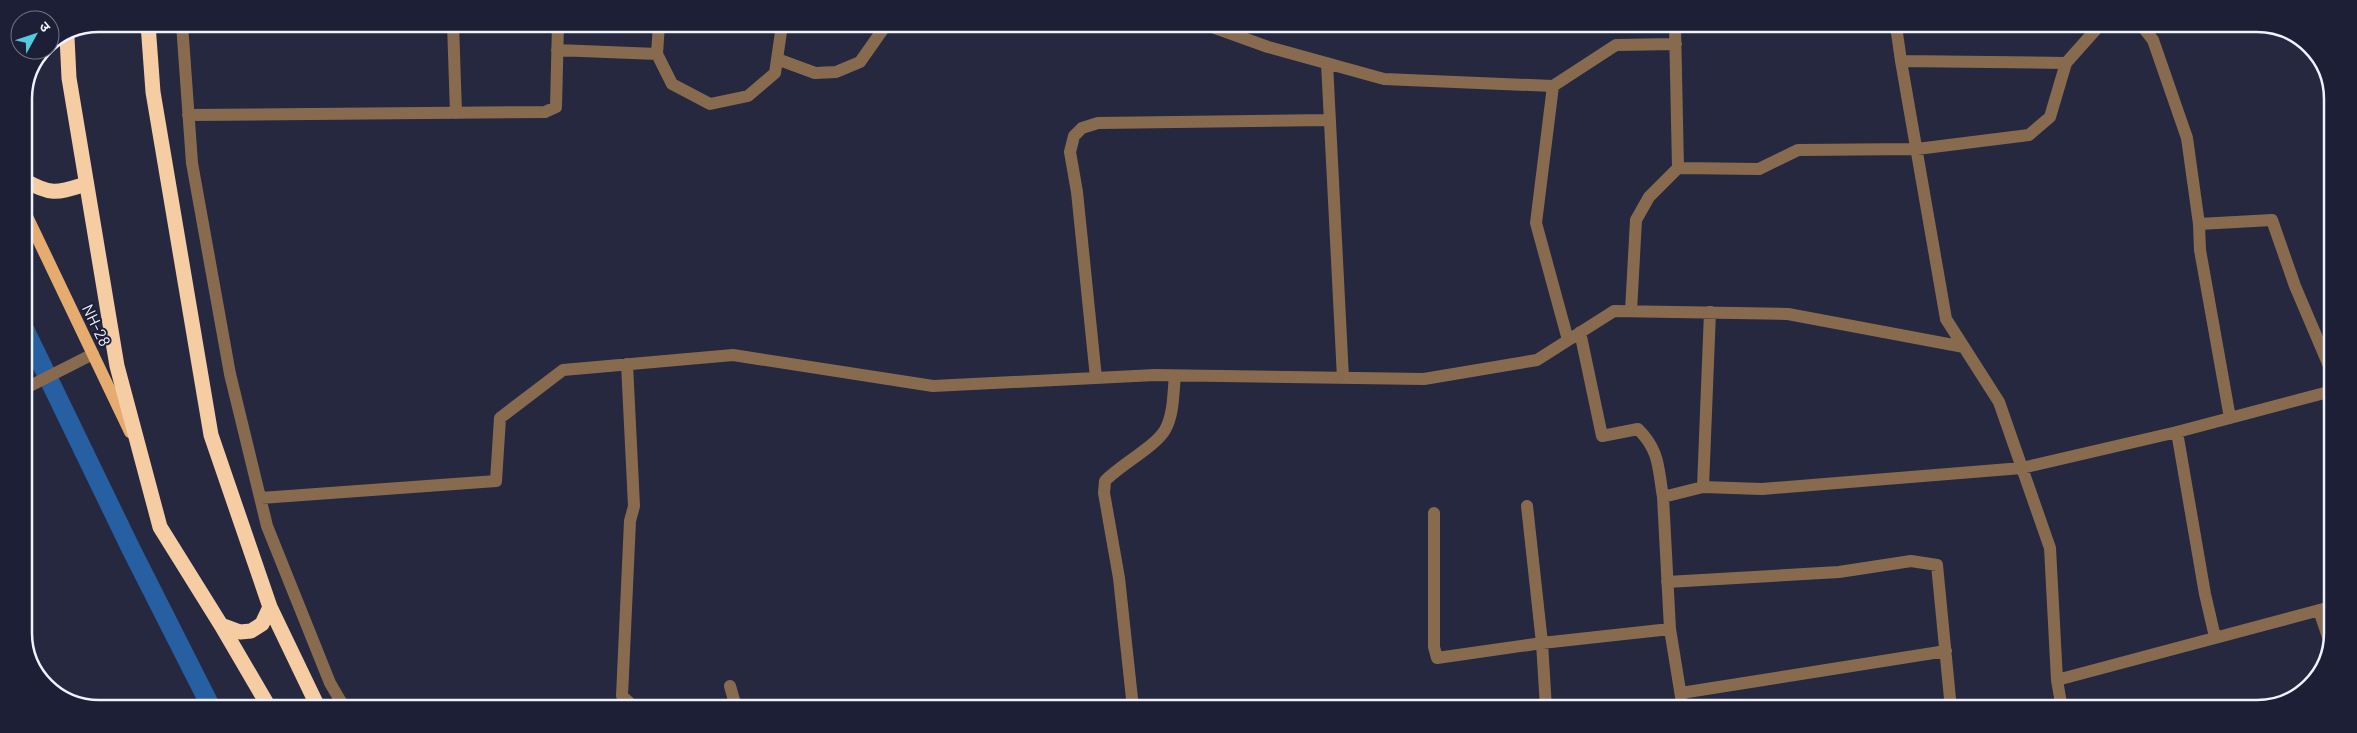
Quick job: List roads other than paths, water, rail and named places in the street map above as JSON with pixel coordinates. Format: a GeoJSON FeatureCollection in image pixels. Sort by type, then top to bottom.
{"type":"FeatureCollection","features":[{"type":"Feature","properties":{"kind":"highway"},"geometry":{"type":"LineString","coordinates":[[148,32],[152,92],[211,435],[270,607],[315,700]]}},
{"type":"Feature","properties":{"kind":"highway"},"geometry":{"type":"LineString","coordinates":[[67,41],[69,78],[117,366],[160,527],[221,625],[264,700]]}},
{"type":"Feature","properties":{"kind":"highway"},"geometry":{"type":"LineString","coordinates":[[32,185],[56,193],[86,184]]}},
{"type":"Feature","properties":{"kind":"highway"},"geometry":{"type":"LineString","coordinates":[[221,625],[240,632],[251,631],[262,624],[270,607]]}},
{"type":"Feature","properties":{"kind":"main road","name":"NH-28"},"geometry":{"type":"LineString","coordinates":[[32,229],[88,357],[140,454]]}},
{"type":"Feature","properties":{"kind":"street"},"geometry":{"type":"LineString","coordinates":[[183,32],[192,163],[230,374],[267,526],[330,683],[340,700]]}},
{"type":"Feature","properties":{"kind":"street"},"geometry":{"type":"LineString","coordinates":[[454,32],[456,113]]}},
{"type":"Feature","properties":{"kind":"street"},"geometry":{"type":"LineString","coordinates":[[188,116],[545,112],[556,108],[558,32]]}},
{"type":"Feature","properties":{"kind":"street"},"geometry":{"type":"LineString","coordinates":[[658,32],[657,54],[672,84],[710,104],[748,96],[775,73],[781,32]]}},
{"type":"Feature","properties":{"kind":"street"},"geometry":{"type":"LineString","coordinates":[[777,58],[815,73],[836,72],[860,62],[881,32]]}},
{"type":"Feature","properties":{"kind":"street"},"geometry":{"type":"LineString","coordinates":[[1226,32],[1268,47],[1384,79],[1553,86],[1616,45],[1676,44]]}},
{"type":"Feature","properties":{"kind":"street"},"geometry":{"type":"LineString","coordinates":[[1675,32],[1678,168]]}},
{"type":"Feature","properties":{"kind":"street"},"geometry":{"type":"LineString","coordinates":[[1897,32],[1946,319],[1999,402],[2050,548],[2057,680],[2060,700]]}},
{"type":"Feature","properties":{"kind":"street"},"geometry":{"type":"LineString","coordinates":[[1631,311],[1636,220],[1649,197],[1678,168],[1759,169],[1798,150],[1917,149],[2029,135],[2050,117],[2066,63],[2094,32]]}},
{"type":"Feature","properties":{"kind":"street"},"geometry":{"type":"LineString","coordinates":[[2147,32],[2153,40],[2187,138],[2199,224],[2200,250],[2230,418]]}},
{"type":"Feature","properties":{"kind":"street"},"geometry":{"type":"LineString","coordinates":[[557,50],[657,54]]}},
{"type":"Feature","properties":{"kind":"street"},"geometry":{"type":"LineString","coordinates":[[1901,61],[2066,63]]}},
{"type":"Feature","properties":{"kind":"street"},"geometry":{"type":"LineString","coordinates":[[1327,64],[1343,378]]}},
{"type":"Feature","properties":{"kind":"street"},"geometry":{"type":"LineString","coordinates":[[1553,86],[1536,223],[1568,340]]}},
{"type":"Feature","properties":{"kind":"street"},"geometry":{"type":"LineString","coordinates":[[1096,378],[1077,192],[1070,152],[1074,136],[1082,128],[1098,123],[1330,120]]}},
{"type":"Feature","properties":{"kind":"street"},"geometry":{"type":"LineString","coordinates":[[2199,224],[2272,220],[2295,286],[2324,354]]}},
{"type":"Feature","properties":{"kind":"street"},"geometry":{"type":"LineString","coordinates":[[260,498],[496,481],[500,418],[563,370],[627,364],[733,355],[933,386],[1175,376],[1424,379],[1537,360],[1614,311],[1788,314],[1964,347]]}},
{"type":"Feature","properties":{"kind":"street"},"geometry":{"type":"LineString","coordinates":[[1703,486],[1710,312]]}},
{"type":"Feature","properties":{"kind":"street"},"geometry":{"type":"LineString","coordinates":[[1580,332],[1602,436],[1638,429],[1651,442],[1655,454],[1663,497],[1670,629],[1682,700]]}},
{"type":"Feature","properties":{"kind":"street"},"geometry":{"type":"LineString","coordinates":[[33,385],[88,357]]}},
{"type":"Feature","properties":{"kind":"street"},"geometry":{"type":"LineString","coordinates":[[626,700],[622,696],[630,522],[634,506],[627,364]]}},
{"type":"Feature","properties":{"kind":"street"},"geometry":{"type":"LineString","coordinates":[[1132,700],[1119,578],[1104,493],[1105,481],[1116,470],[1154,442],[1165,430],[1172,408],[1175,376]]}},
{"type":"Feature","properties":{"kind":"street"},"geometry":{"type":"LineString","coordinates":[[1663,497],[1703,486],[1762,489],[2022,468],[2177,432],[2324,394]]}},
{"type":"Feature","properties":{"kind":"street"},"geometry":{"type":"LineString","coordinates":[[2177,432],[2205,594],[2215,637]]}},
{"type":"Feature","properties":{"kind":"street"},"geometry":{"type":"LineString","coordinates":[[1527,506],[1542,643],[1546,700]]}},
{"type":"Feature","properties":{"kind":"street"},"geometry":{"type":"LineString","coordinates":[[1434,513],[1434,647],[1437,658],[1542,643],[1670,629]]}},
{"type":"Feature","properties":{"kind":"street"},"geometry":{"type":"LineString","coordinates":[[1667,582],[1840,572],[1911,561],[1937,564],[1950,700]]}},
{"type":"Feature","properties":{"kind":"street"},"geometry":{"type":"LineString","coordinates":[[2057,680],[2324,608]]}},
{"type":"Feature","properties":{"kind":"street"},"geometry":{"type":"LineString","coordinates":[[1681,693],[1946,652]]}},
{"type":"Feature","properties":{"kind":"street"},"geometry":{"type":"LineString","coordinates":[[255,686],[260,700]]}},
{"type":"Feature","properties":{"kind":"street"},"geometry":{"type":"LineString","coordinates":[[730,686],[734,700]]}},
{"type":"Feature","properties":{"kind":"waterway"},"geometry":{"type":"LineString","coordinates":[[32,345],[131,549],[207,700]]}}]}
